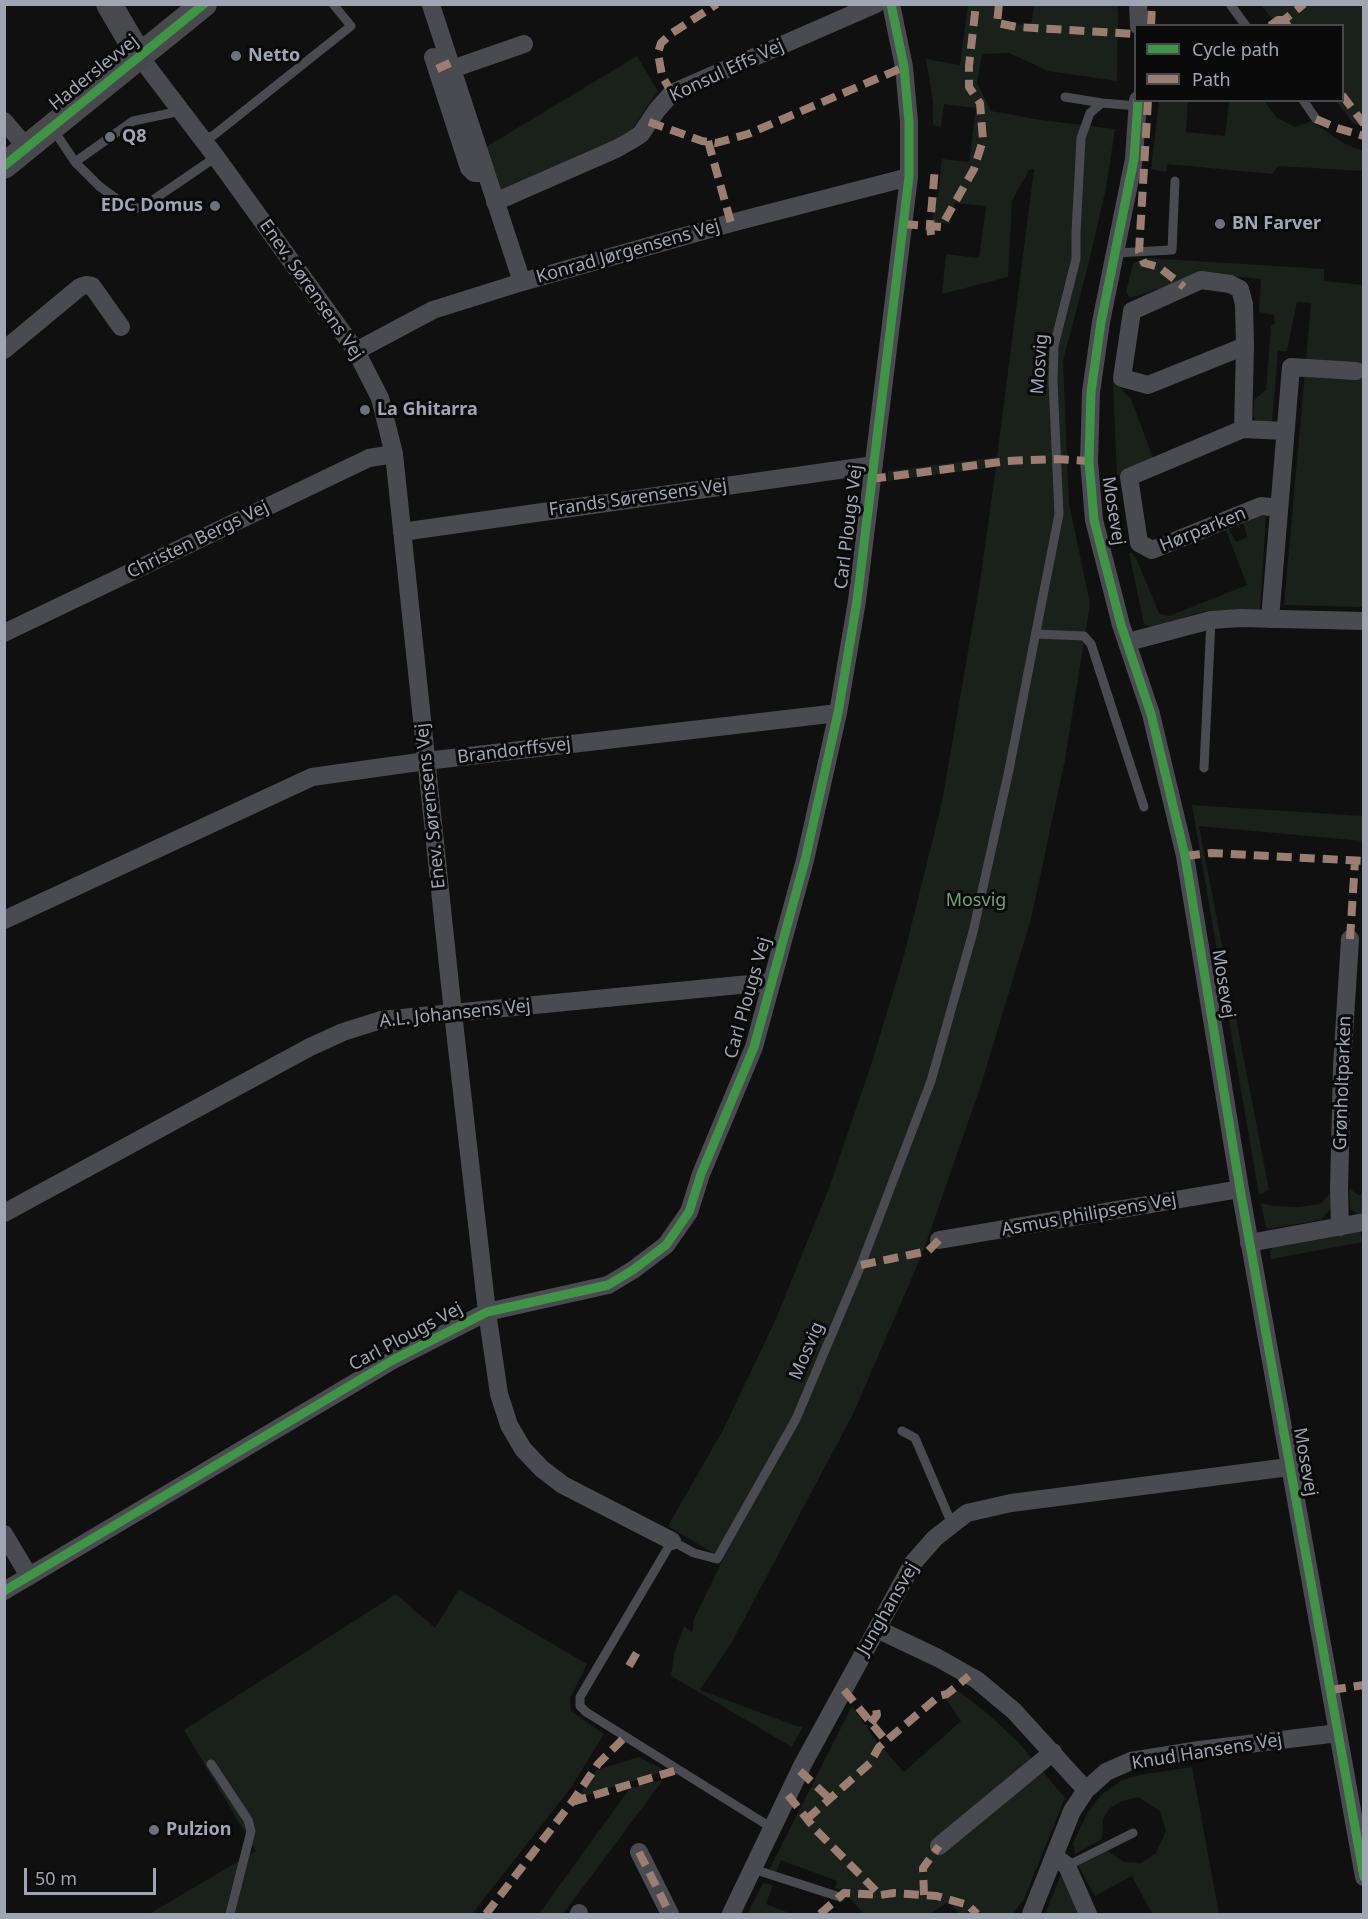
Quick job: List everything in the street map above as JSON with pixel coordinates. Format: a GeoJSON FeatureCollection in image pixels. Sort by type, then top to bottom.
{"type":"FeatureCollection","features":[{"type":"Feature","properties":{"kind":"street"},"geometry":{"type":"LineString","coordinates":[[109,4],[140,57]]}},
{"type":"Feature","properties":{"kind":"street","name":"Haderslevvej"},"geometry":{"type":"LineString","coordinates":[[4,166],[204,4]]}},
{"type":"Feature","properties":{"kind":"street"},"geometry":{"type":"LineString","coordinates":[[432,4],[522,282]]}},
{"type":"Feature","properties":{"kind":"street","name":"Konsul Effs Vej"},"geometry":{"type":"LineString","coordinates":[[495,202],[632,140],[641,134],[672,93],[876,4]]}},
{"type":"Feature","properties":{"kind":"street","name":"Carl Plougs Vej"},"geometry":{"type":"LineString","coordinates":[[4,1591],[393,1360],[487,1312],[608,1285],[633,1270],[666,1245],[689,1212],[701,1174],[753,1047],[805,860],[838,713],[857,601],[909,177],[909,122],[904,67],[891,4]]}},
{"type":"Feature","properties":{"kind":"street"},"geometry":{"type":"LineString","coordinates":[[1138,4],[1139,24]]}},
{"type":"Feature","properties":{"kind":"street"},"geometry":{"type":"LineString","coordinates":[[452,69],[524,44]]}},
{"type":"Feature","properties":{"kind":"street","name":"Enev. Sørensens Vej"},"geometry":{"type":"LineString","coordinates":[[140,57],[216,156],[356,351],[380,398],[394,454],[487,1312],[499,1394],[509,1425],[523,1449],[542,1469],[563,1485],[672,1541]]}},
{"type":"Feature","properties":{"kind":"street"},"geometry":{"type":"LineString","coordinates":[[433,57],[469,168],[474,173],[485,173]]}},
{"type":"Feature","properties":{"kind":"street","name":"Mosevej"},"geometry":{"type":"LineString","coordinates":[[1138,103],[1134,159],[1101,322],[1091,392],[1089,461],[1094,520],[1121,625],[1151,714],[1185,856],[1249,1243],[1364,1877]]}},
{"type":"Feature","properties":{"kind":"street"},"geometry":{"type":"LineString","coordinates":[[4,121],[27,148]]}},
{"type":"Feature","properties":{"kind":"street","name":"Konrad Jørgensens Vej"},"geometry":{"type":"LineString","coordinates":[[356,351],[433,310],[522,282],[909,177]]}},
{"type":"Feature","properties":{"kind":"street"},"geometry":{"type":"LineString","coordinates":[[1243,429],[1245,346],[1244,304],[1240,289],[1230,284],[1201,280],[1132,311],[1122,378],[1148,385],[1245,346]]}},
{"type":"Feature","properties":{"kind":"street"},"geometry":{"type":"LineString","coordinates":[[4,350],[80,287],[86,285],[92,286],[121,327]]}},
{"type":"Feature","properties":{"kind":"street"},"geometry":{"type":"LineString","coordinates":[[1270,619],[1291,367],[1356,371]]}},
{"type":"Feature","properties":{"kind":"street","name":"Hørparken"},"geometry":{"type":"LineString","coordinates":[[1279,508],[1261,506],[1152,550],[1139,543],[1129,477],[1243,429],[1285,431]]}},
{"type":"Feature","properties":{"kind":"street","name":"Christen Bergs Vej"},"geometry":{"type":"LineString","coordinates":[[4,633],[369,458],[394,454]]}},
{"type":"Feature","properties":{"kind":"street","name":"Frands Sørensens Vej"},"geometry":{"type":"LineString","coordinates":[[402,532],[874,465]]}},
{"type":"Feature","properties":{"kind":"street"},"geometry":{"type":"LineString","coordinates":[[1128,642],[1211,620],[1240,618],[1364,621]]}},
{"type":"Feature","properties":{"kind":"street","name":"Brandorffsvej"},"geometry":{"type":"LineString","coordinates":[[4,920],[312,777],[426,761],[838,713]]}},
{"type":"Feature","properties":{"kind":"street","name":"Grønholtparken"},"geometry":{"type":"LineString","coordinates":[[1340,1227],[1342,1066],[1350,939]]}},
{"type":"Feature","properties":{"kind":"street","name":"A.L. Johansens Vej"},"geometry":{"type":"LineString","coordinates":[[4,1213],[310,1047],[343,1032],[381,1020],[770,982]]}},
{"type":"Feature","properties":{"kind":"street","name":"Asmus Philipsens Vej"},"geometry":{"type":"LineString","coordinates":[[939,1240],[1240,1189]]}},
{"type":"Feature","properties":{"kind":"street"},"geometry":{"type":"LineString","coordinates":[[1249,1243],[1364,1222]]}},
{"type":"Feature","properties":{"kind":"street","name":"Junghansvej"},"geometry":{"type":"LineString","coordinates":[[731,1914],[800,1771],[913,1563],[935,1538],[952,1524],[967,1513],[1011,1503],[1289,1467]]}},
{"type":"Feature","properties":{"kind":"street"},"geometry":{"type":"LineString","coordinates":[[4,1534],[29,1576]]}},
{"type":"Feature","properties":{"kind":"street"},"geometry":{"type":"LineString","coordinates":[[877,1629],[938,1658],[976,1680],[1014,1711],[1086,1790]]}},
{"type":"Feature","properties":{"kind":"street","name":"Knud Hansens Vej"},"geometry":{"type":"LineString","coordinates":[[1031,1914],[1060,1861],[1072,1811],[1086,1790],[1106,1772],[1131,1761],[1199,1749],[1338,1733]]}},
{"type":"Feature","properties":{"kind":"street"},"geometry":{"type":"LineString","coordinates":[[939,1846],[1053,1752]]}},
{"type":"Feature","properties":{"kind":"street"},"geometry":{"type":"LineString","coordinates":[[639,1852],[670,1914]]}},
{"type":"Feature","properties":{"kind":"street"},"geometry":{"type":"LineString","coordinates":[[1060,1861],[1088,1914]]}},
{"type":"Feature","properties":{"kind":"lane"},"geometry":{"type":"LineString","coordinates":[[203,140],[214,135],[351,26],[333,4]]}},
{"type":"Feature","properties":{"kind":"lane"},"geometry":{"type":"LineString","coordinates":[[1230,4],[1245,24]]}},
{"type":"Feature","properties":{"kind":"lane"},"geometry":{"type":"LineString","coordinates":[[1065,97],[1102,103],[1138,103]]}},
{"type":"Feature","properties":{"kind":"lane"},"geometry":{"type":"LineString","coordinates":[[1304,102],[1316,118]]}},
{"type":"Feature","properties":{"kind":"lane","name":"Mosvig"},"geometry":{"type":"LineString","coordinates":[[672,1541],[694,1553],[717,1559],[796,1419],[861,1265],[931,1081],[973,932],[1009,770],[1059,514],[1053,381],[1054,346],[1076,258],[1081,138],[1090,112],[1102,103]]}},
{"type":"Feature","properties":{"kind":"lane"},"geometry":{"type":"LineString","coordinates":[[75,162],[133,121],[181,111]]}},
{"type":"Feature","properties":{"kind":"lane"},"geometry":{"type":"LineString","coordinates":[[53,127],[75,162],[99,186],[129,208],[140,208],[216,156]]}},
{"type":"Feature","properties":{"kind":"lane"},"geometry":{"type":"LineString","coordinates":[[1115,253],[1172,250],[1175,181]]}},
{"type":"Feature","properties":{"kind":"lane"},"geometry":{"type":"LineString","coordinates":[[1203,768],[1211,620]]}},
{"type":"Feature","properties":{"kind":"lane"},"geometry":{"type":"LineString","coordinates":[[1036,634],[1084,636],[1091,644],[1144,807]]}},
{"type":"Feature","properties":{"kind":"lane"},"geometry":{"type":"LineString","coordinates":[[902,1431],[915,1438],[952,1524]]}},
{"type":"Feature","properties":{"kind":"lane"},"geometry":{"type":"LineString","coordinates":[[672,1541],[580,1697],[580,1706],[624,1737],[772,1828]]}},
{"type":"Feature","properties":{"kind":"lane"},"geometry":{"type":"LineString","coordinates":[[211,1764],[248,1820],[251,1831],[230,1914]]}},
{"type":"Feature","properties":{"kind":"lane"},"geometry":{"type":"LineString","coordinates":[[1060,1861],[1133,1833]]}},
{"type":"Feature","properties":{"kind":"lane"},"geometry":{"type":"LineString","coordinates":[[753,1869],[840,1897]]}},
{"type":"Feature","properties":{"kind":"green space","name":"Mosvig"},"geometry":{"type":"Polygon","coordinates":[[[968,5],[999,6],[1003,22],[1031,26],[1034,5],[1117,5],[1117,81],[1048,71],[1009,53],[982,54],[977,83],[991,111],[1115,129],[1106,188],[1063,361],[1069,503],[1090,604],[1065,760],[1031,919],[981,1085],[923,1252],[854,1412],[733,1640],[700,1690],[799,1727],[803,1726],[792,1747],[671,1676],[674,1654],[684,1626],[692,1632],[694,1619],[723,1559],[668,1526],[723,1430],[775,1321],[829,1188],[872,1062],[903,959],[942,802],[980,582],[996,467],[887,481],[888,471],[997,457],[1034,169],[1029,170],[1012,201],[1008,277],[942,294],[946,254],[979,258],[986,206],[955,203],[950,224],[932,222],[936,197],[938,197],[942,159],[969,162],[976,108],[944,104],[941,127],[933,125],[933,101],[926,59],[960,65],[968,5]]]}},
{"type":"Feature","properties":{"kind":"green space"},"geometry":{"type":"Polygon","coordinates":[[[1261,5],[1363,5],[1363,127],[1353,123],[1337,102],[1344,102],[1344,24],[1276,24],[1261,5]]]}},
{"type":"Feature","properties":{"kind":"green space"},"geometry":{"type":"Polygon","coordinates":[[[637,56],[658,91],[629,134],[502,191],[486,147],[637,56]]]}},
{"type":"Feature","properties":{"kind":"green space"},"geometry":{"type":"Polygon","coordinates":[[[1159,102],[1188,102],[1186,132],[1225,136],[1229,102],[1265,102],[1277,118],[1295,127],[1311,121],[1345,144],[1363,151],[1363,171],[1278,166],[1272,174],[1167,164],[1166,172],[1151,169],[1159,102]]]}},
{"type":"Feature","properties":{"kind":"green space"},"geometry":{"type":"Polygon","coordinates":[[[1146,258],[1324,269],[1324,281],[1363,285],[1363,607],[1284,605],[1311,303],[1297,302],[1287,351],[1278,351],[1272,423],[1257,422],[1253,416],[1254,400],[1266,390],[1271,326],[1275,323],[1274,315],[1259,312],[1261,279],[1200,273],[1130,298],[1126,292],[1133,263],[1146,258]]]}},
{"type":"Feature","properties":{"kind":"green space"},"geometry":{"type":"Polygon","coordinates":[[[1113,381],[1131,399],[1153,458],[1125,471],[1117,478],[1113,381]]]}},
{"type":"Feature","properties":{"kind":"green space"},"geometry":{"type":"Polygon","coordinates":[[[1260,515],[1266,517],[1260,610],[1206,611],[1151,627],[1144,624],[1129,553],[1136,558],[1159,613],[1169,616],[1247,585],[1225,528],[1228,527],[1236,542],[1247,537],[1243,521],[1260,515]]]}},
{"type":"Feature","properties":{"kind":"green space"},"geometry":{"type":"Polygon","coordinates":[[[1192,805],[1363,816],[1363,841],[1199,826],[1269,1190],[1259,1195],[1192,805]]]}},
{"type":"Feature","properties":{"kind":"green space"},"geometry":{"type":"Polygon","coordinates":[[[1349,1188],[1358,1195],[1363,1194],[1363,1213],[1358,1214],[1350,1209],[1349,1188]]]}},
{"type":"Feature","properties":{"kind":"green space"},"geometry":{"type":"Polygon","coordinates":[[[1331,1193],[1333,1206],[1321,1220],[1268,1229],[1265,1225],[1261,1203],[1299,1207],[1320,1204],[1331,1193]]]}},
{"type":"Feature","properties":{"kind":"green space"},"geometry":{"type":"Polygon","coordinates":[[[1360,1230],[1363,1242],[1271,1259],[1270,1251],[1273,1247],[1360,1230]]]}},
{"type":"Feature","properties":{"kind":"green space"},"geometry":{"type":"Polygon","coordinates":[[[459,1589],[587,1664],[570,1698],[571,1711],[604,1734],[570,1789],[472,1914],[149,1914],[256,1851],[184,1730],[396,1594],[435,1628],[459,1589]]]}},
{"type":"Feature","properties":{"kind":"green space"},"geometry":{"type":"Polygon","coordinates":[[[957,1690],[987,1713],[1019,1743],[1065,1798],[1024,1899],[1013,1914],[960,1914],[948,1902],[930,1914],[864,1914],[848,1896],[848,1891],[835,1888],[837,1881],[781,1860],[776,1872],[769,1870],[852,1706],[877,1742],[904,1772],[961,1721],[946,1699],[957,1690]]]}},
{"type":"Feature","properties":{"kind":"green space"},"geometry":{"type":"Polygon","coordinates":[[[639,1757],[666,1771],[576,1799],[596,1770],[639,1757]]]}},
{"type":"Feature","properties":{"kind":"green space"},"geometry":{"type":"Polygon","coordinates":[[[1192,1767],[1219,1914],[1152,1914],[1132,1876],[1095,1896],[1078,1866],[1108,1851],[1124,1862],[1141,1863],[1156,1853],[1166,1831],[1160,1811],[1138,1797],[1122,1801],[1110,1808],[1103,1819],[1102,1839],[1075,1854],[1073,1843],[1088,1812],[1101,1795],[1122,1780],[1192,1767]]]}},
{"type":"Feature","properties":{"kind":"green space"},"geometry":{"type":"Polygon","coordinates":[[[663,1780],[563,1914],[539,1914],[630,1788],[663,1780]]]}},
{"type":"Feature","properties":{"kind":"green space"},"geometry":{"type":"Polygon","coordinates":[[[1062,1872],[1081,1914],[1045,1914],[1062,1872]]]}},
{"type":"Feature","properties":{"kind":"green space"},"geometry":{"type":"Polygon","coordinates":[[[763,1883],[773,1885],[766,1904],[792,1914],[747,1914],[763,1883]]]}},
{"type":"Feature","properties":{"kind":"marked path"},"geometry":{"type":"LineString","coordinates":[[672,93],[662,76],[658,53],[661,43],[672,33],[717,4]]}},
{"type":"Feature","properties":{"kind":"marked path"},"geometry":{"type":"LineString","coordinates":[[903,224],[941,227],[974,169],[983,140],[980,103],[969,87],[976,4]]}},
{"type":"Feature","properties":{"kind":"marked path"},"geometry":{"type":"LineString","coordinates":[[999,4],[997,23],[1017,27],[1134,34]]}},
{"type":"Feature","properties":{"kind":"marked path"},"geometry":{"type":"LineString","coordinates":[[1151,24],[1152,4]]}},
{"type":"Feature","properties":{"kind":"marked path"},"geometry":{"type":"LineString","coordinates":[[1287,24],[1284,20],[1304,4]]}},
{"type":"Feature","properties":{"kind":"marked path"},"geometry":{"type":"LineString","coordinates":[[1273,24],[1278,20],[1284,20]]}},
{"type":"Feature","properties":{"kind":"marked path"},"geometry":{"type":"LineString","coordinates":[[437,69],[450,63]]}},
{"type":"Feature","properties":{"kind":"marked path"},"geometry":{"type":"LineString","coordinates":[[649,122],[702,141],[716,143],[748,134],[904,67]]}},
{"type":"Feature","properties":{"kind":"marked path"},"geometry":{"type":"LineString","coordinates":[[1344,98],[1364,124]]}},
{"type":"Feature","properties":{"kind":"marked path"},"geometry":{"type":"LineString","coordinates":[[1148,102],[1139,252],[1144,263],[1159,267],[1184,287]]}},
{"type":"Feature","properties":{"kind":"marked path"},"geometry":{"type":"LineString","coordinates":[[1316,119],[1364,136]]}},
{"type":"Feature","properties":{"kind":"marked path"},"geometry":{"type":"LineString","coordinates":[[708,141],[731,223]]}},
{"type":"Feature","properties":{"kind":"marked path"},"geometry":{"type":"LineString","coordinates":[[931,235],[935,167]]}},
{"type":"Feature","properties":{"kind":"marked path"},"geometry":{"type":"LineString","coordinates":[[871,479],[1007,461],[1057,459],[1089,461]]}},
{"type":"Feature","properties":{"kind":"marked path"},"geometry":{"type":"LineString","coordinates":[[1185,856],[1211,853],[1364,861]]}},
{"type":"Feature","properties":{"kind":"marked path"},"geometry":{"type":"LineString","coordinates":[[1350,939],[1355,861]]}},
{"type":"Feature","properties":{"kind":"marked path"},"geometry":{"type":"LineString","coordinates":[[861,1265],[928,1251],[939,1240]]}},
{"type":"Feature","properties":{"kind":"marked path"},"geometry":{"type":"LineString","coordinates":[[629,1666],[639,1649]]}},
{"type":"Feature","properties":{"kind":"marked path"},"geometry":{"type":"LineString","coordinates":[[807,1819],[870,1763],[879,1747],[939,1696],[947,1694],[969,1676]]}},
{"type":"Feature","properties":{"kind":"marked path"},"geometry":{"type":"LineString","coordinates":[[1331,1690],[1364,1685]]}},
{"type":"Feature","properties":{"kind":"marked path"},"geometry":{"type":"LineString","coordinates":[[844,1690],[886,1741]]}},
{"type":"Feature","properties":{"kind":"marked path"},"geometry":{"type":"LineString","coordinates":[[871,1723],[877,1715],[876,1709]]}},
{"type":"Feature","properties":{"kind":"marked path"},"geometry":{"type":"LineString","coordinates":[[486,1914],[572,1802],[598,1764],[625,1737]]}},
{"type":"Feature","properties":{"kind":"marked path"},"geometry":{"type":"LineString","coordinates":[[572,1802],[677,1770]]}},
{"type":"Feature","properties":{"kind":"marked path"},"geometry":{"type":"LineString","coordinates":[[800,1771],[830,1799]]}},
{"type":"Feature","properties":{"kind":"marked path"},"geometry":{"type":"LineString","coordinates":[[788,1795],[815,1829],[880,1895]]}},
{"type":"Feature","properties":{"kind":"marked path"},"geometry":{"type":"LineString","coordinates":[[924,1895],[923,1868],[939,1846]]}},
{"type":"Feature","properties":{"kind":"marked path"},"geometry":{"type":"LineString","coordinates":[[639,1852],[670,1914]]}},
{"type":"Feature","properties":{"kind":"marked path"},"geometry":{"type":"LineString","coordinates":[[820,1914],[844,1893],[937,1896],[968,1905],[977,1914]]}},
{"type":"Feature","properties":{"kind":"cycle path"},"geometry":{"type":"LineString","coordinates":[[4,166],[204,4]]}},
{"type":"Feature","properties":{"kind":"cycle path"},"geometry":{"type":"LineString","coordinates":[[4,1591],[393,1360],[487,1312],[608,1285],[633,1270],[666,1245],[689,1212],[701,1174],[754,1047],[805,860],[838,713],[857,601],[909,177],[909,122],[904,67],[891,4]]}},
{"type":"Feature","properties":{"kind":"cycle path"},"geometry":{"type":"LineString","coordinates":[[1138,102],[1134,159],[1101,322],[1091,392],[1089,461],[1094,520],[1121,625],[1151,714],[1185,856],[1240,1189],[1364,1877]]}},
{"type":"Feature","properties":{"kind":"place","name":"Netto"},"geometry":{"type":"Point","coordinates":[236,56]}},
{"type":"Feature","properties":{"kind":"place","name":"Q8"},"geometry":{"type":"Point","coordinates":[110,137]}},
{"type":"Feature","properties":{"kind":"place","name":"EDC Domus"},"geometry":{"type":"Point","coordinates":[215,206]}},
{"type":"Feature","properties":{"kind":"place","name":"BN Farver"},"geometry":{"type":"Point","coordinates":[1220,224]}},
{"type":"Feature","properties":{"kind":"place","name":"La Ghitarra"},"geometry":{"type":"Point","coordinates":[365,410]}},
{"type":"Feature","properties":{"kind":"place","name":"Pulzion"},"geometry":{"type":"Point","coordinates":[154,1830]}}]}
